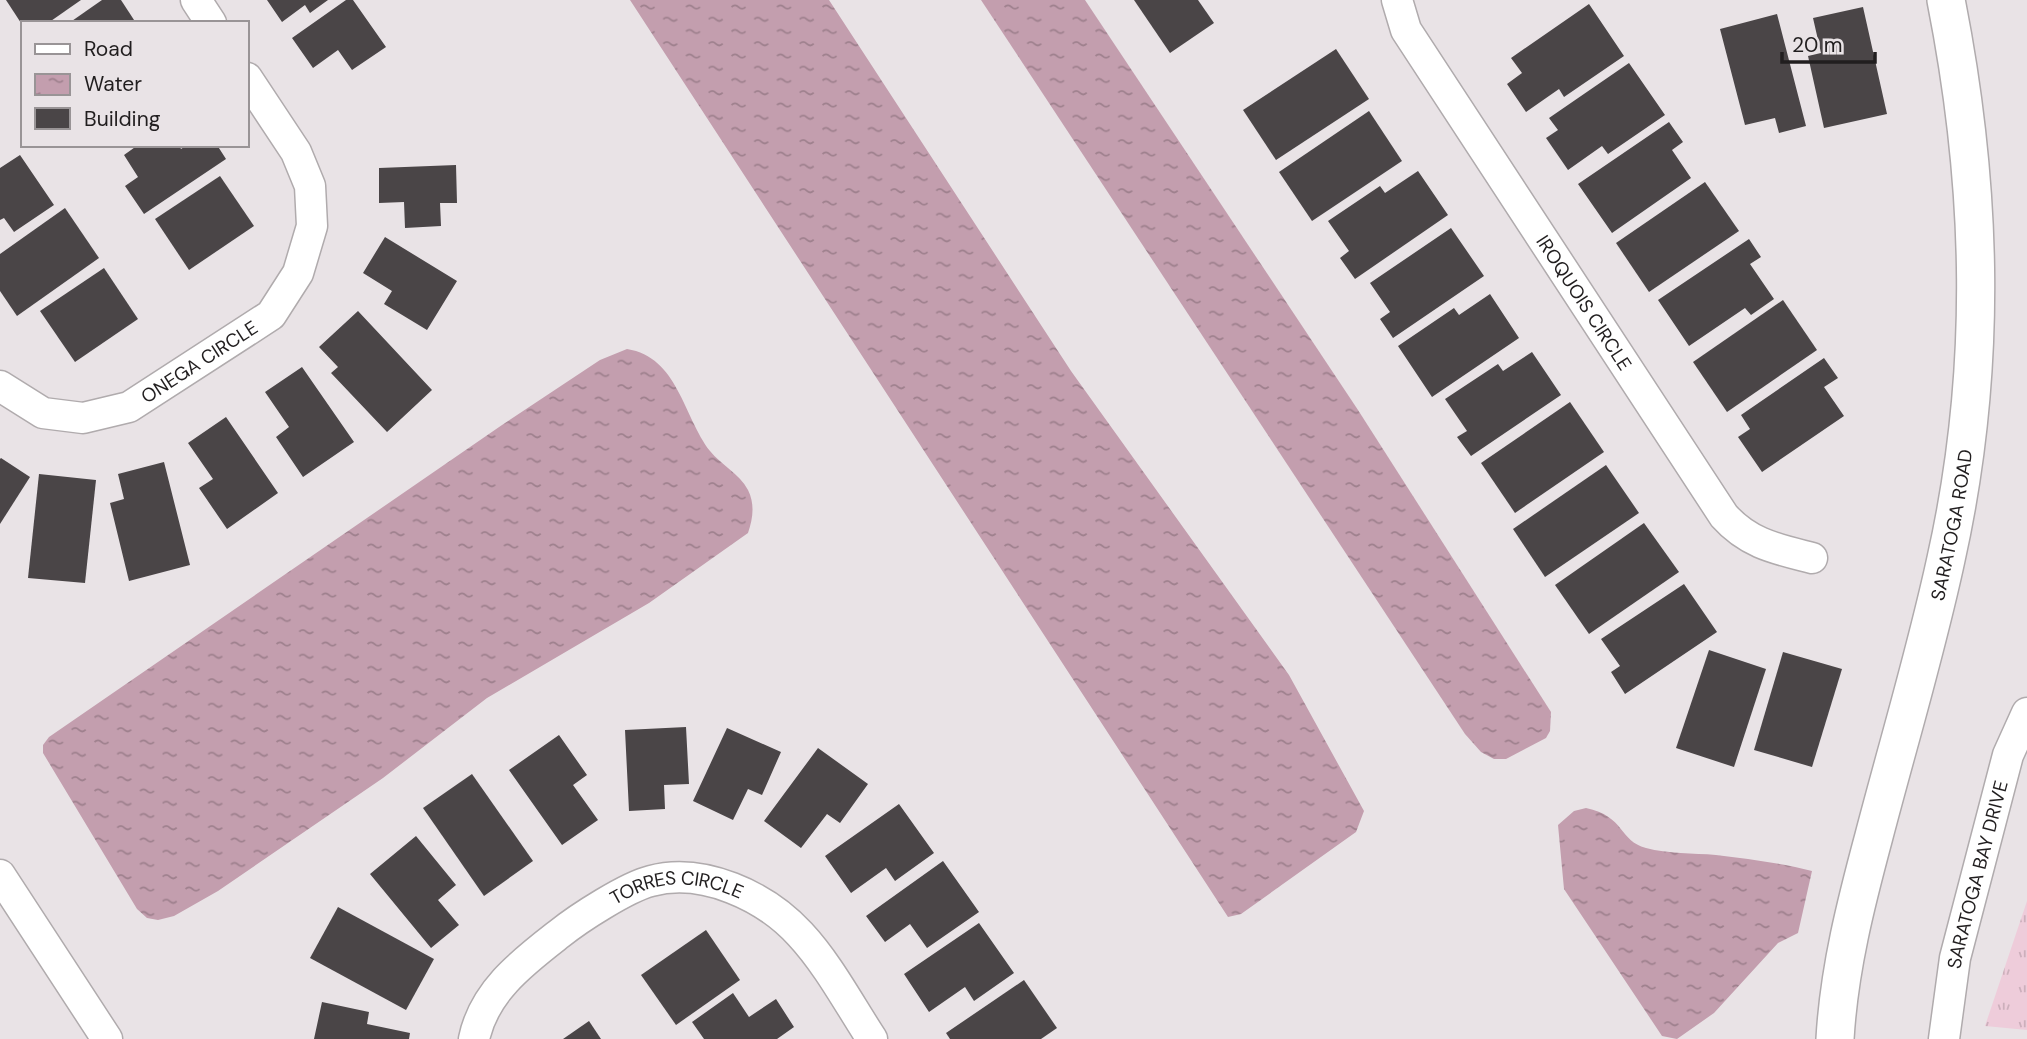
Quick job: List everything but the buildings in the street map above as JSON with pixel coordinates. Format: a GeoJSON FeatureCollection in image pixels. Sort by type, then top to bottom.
{"type":"FeatureCollection","features":[{"type":"Feature","properties":{"kind":"street"},"geometry":{"type":"LineString","coordinates":[[196,0],[210,21]]}},
{"type":"Feature","properties":{"kind":"street","name":"IROQUOIS CIRCLE"},"geometry":{"type":"LineString","coordinates":[[1397,0],[1406,30],[1724,516],[1739,533],[1759,544],[1812,558]]}},
{"type":"Feature","properties":{"kind":"street","name":"SARATOGA ROAD"},"geometry":{"type":"LineString","coordinates":[[1836,1039],[1837,1004],[1850,924],[1946,559],[1964,464],[1974,369],[1977,273],[1972,164],[1946,0]]}},
{"type":"Feature","properties":{"kind":"street","name":"ONEGA CIRCLE"},"geometry":{"type":"LineString","coordinates":[[0,386],[43,413],[83,418],[129,407],[271,315],[298,273],[302,261],[312,226],[310,186],[296,152],[248,80]]}},
{"type":"Feature","properties":{"kind":"street","name":"SARATOGA BAY DRIVE"},"geometry":{"type":"LineString","coordinates":[[1944,1039],[1958,945],[2008,755],[2027,713]]}},
{"type":"Feature","properties":{"kind":"street"},"geometry":{"type":"LineString","coordinates":[[0,875],[107,1039]]}},
{"type":"Feature","properties":{"kind":"street","name":"TORRES CIRCLE"},"geometry":{"type":"LineString","coordinates":[[474,1039],[487,1004],[504,980],[564,930],[650,881],[683,879],[716,884],[747,895],[776,912],[807,943],[872,1039]]}},
{"type":"Feature","properties":{"kind":"green space"},"geometry":{"type":"Polygon","coordinates":[[[2027,901],[2027,1030],[1985,1026],[2027,901]]]}},
{"type":"Feature","properties":{"kind":"water"},"geometry":{"type":"Polygon","coordinates":[[[630,0],[829,0],[1071,371],[1289,675],[1364,811],[1356,832],[1241,914],[1228,917],[630,0]]]}},
{"type":"Feature","properties":{"kind":"water"},"geometry":{"type":"Polygon","coordinates":[[[981,0],[1085,0],[1358,410],[1551,712],[1550,731],[1546,738],[1506,759],[1494,759],[1481,752],[1465,734],[981,0]]]}},
{"type":"Feature","properties":{"kind":"water"},"geometry":{"type":"Polygon","coordinates":[[[627,349],[644,354],[658,363],[678,390],[710,451],[744,484],[752,506],[748,533],[649,603],[487,698],[383,778],[218,891],[174,916],[158,920],[147,918],[137,909],[43,753],[43,745],[49,737],[502,425],[600,360],[627,349]]]}},
{"type":"Feature","properties":{"kind":"water"},"geometry":{"type":"Polygon","coordinates":[[[1586,808],[1608,817],[1637,845],[1646,848],[1716,855],[1812,871],[1798,933],[1778,943],[1714,1013],[1677,1039],[1662,1036],[1564,889],[1558,825],[1574,811],[1586,808]]]}}]}
